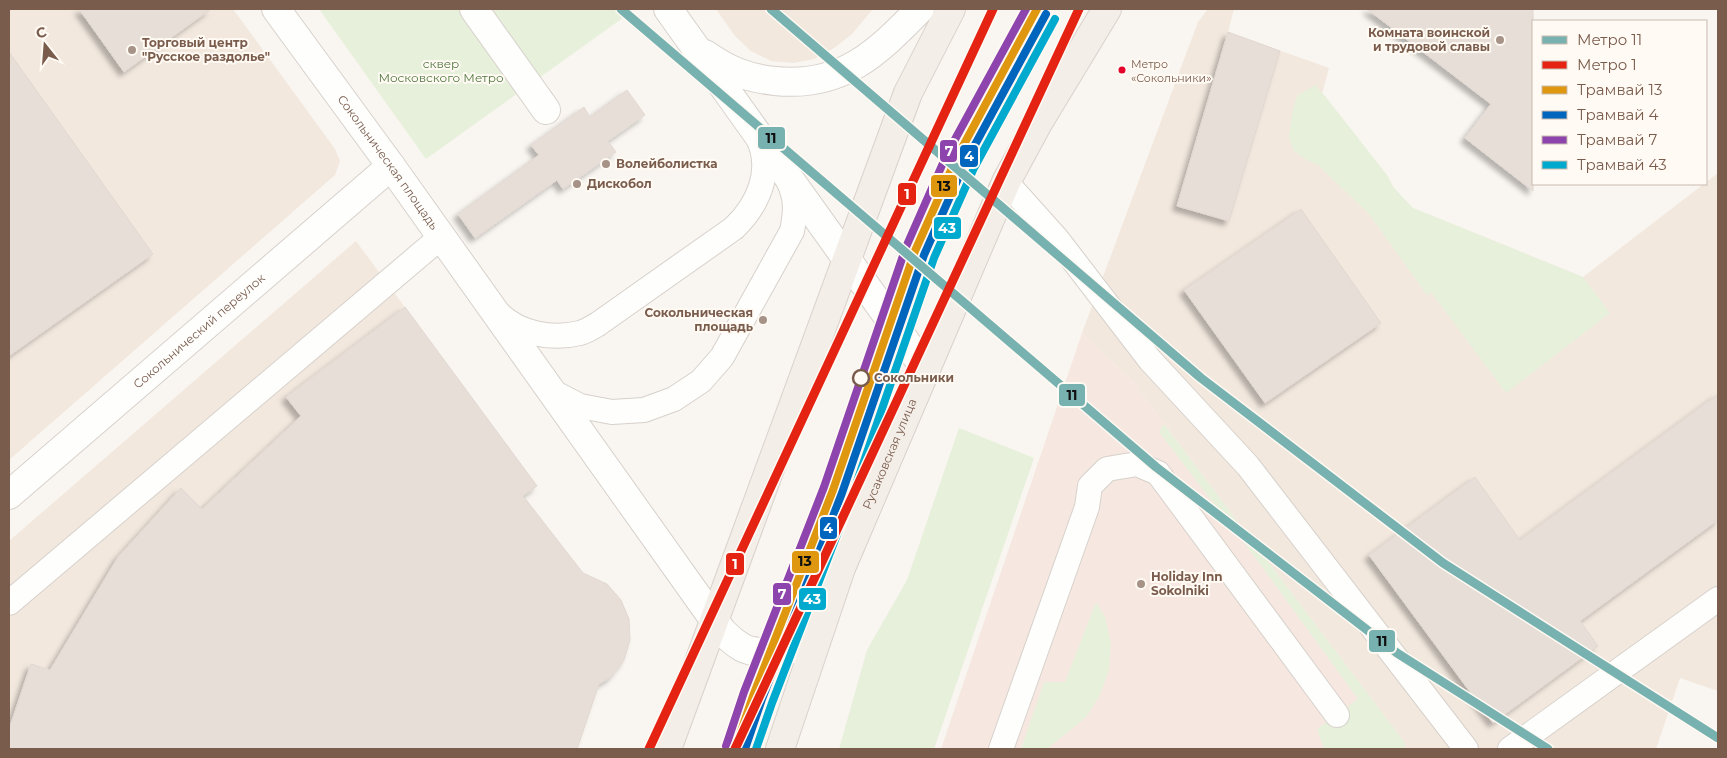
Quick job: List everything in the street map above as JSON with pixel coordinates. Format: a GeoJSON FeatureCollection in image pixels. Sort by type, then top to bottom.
{"type":"FeatureCollection","features":[{"type":"Feature","properties":{"kind":"main road"},"geometry":{"type":"LineString","coordinates":[[667,749],[908,93],[951,9]]}},
{"type":"Feature","properties":{"kind":"main road","name":"Русаковская улица"},"geometry":{"type":"LineString","coordinates":[[780,749],[841,568],[1006,182],[1038,123],[1107,9]]}},
{"type":"Feature","properties":{"kind":"street","name":"Сокольническая площадь"},"geometry":{"type":"LineString","coordinates":[[276,9],[391,166],[713,621],[740,646],[769,654],[783,652],[797,646],[812,636],[822,623]]}},
{"type":"Feature","properties":{"kind":"street"},"geometry":{"type":"LineString","coordinates":[[474,9],[546,110]]}},
{"type":"Feature","properties":{"kind":"street"},"geometry":{"type":"LineString","coordinates":[[668,9],[926,370]]}},
{"type":"Feature","properties":{"kind":"street"},"geometry":{"type":"LineString","coordinates":[[695,47],[723,67],[755,79],[807,82],[839,74],[855,65],[883,45],[920,9]]}},
{"type":"Feature","properties":{"kind":"street","name":"Сокольнический переулок"},"geometry":{"type":"LineString","coordinates":[[9,495],[391,166]]}},
{"type":"Feature","properties":{"kind":"lane"},"geometry":{"type":"LineString","coordinates":[[486,301],[505,320],[529,332],[555,336],[582,333],[598,324],[734,228],[744,218],[759,195],[764,168],[759,140],[753,128]]}},
{"type":"Feature","properties":{"kind":"lane"},"geometry":{"type":"LineString","coordinates":[[551,391],[580,406],[612,412],[644,410],[674,399],[701,381],[722,356],[792,231],[796,212],[794,192],[786,175]]}},
{"type":"Feature","properties":{"kind":"lane"},"geometry":{"type":"LineString","coordinates":[[1006,182],[1057,239],[1150,360],[1248,466],[1466,749]]}},
{"type":"Feature","properties":{"kind":"lane"},"geometry":{"type":"LineString","coordinates":[[9,603],[441,237]]}},
{"type":"Feature","properties":{"kind":"lane"},"geometry":{"type":"LineString","coordinates":[[1001,749],[1088,507],[1090,486],[1107,469],[1137,464],[1158,473],[1337,715]]}},
{"type":"Feature","properties":{"kind":"lane"},"geometry":{"type":"LineString","coordinates":[[1510,749],[1718,599]]}},
{"type":"Feature","properties":{"kind":"shaded area"},"geometry":{"type":"Polygon","coordinates":[[[9,9],[233,9],[335,149],[340,161],[335,175],[9,460],[9,9]]]}},
{"type":"Feature","properties":{"kind":"shaded area"},"geometry":{"type":"Polygon","coordinates":[[[716,9],[873,9],[852,34],[834,48],[814,59],[793,63],[771,61],[751,51],[735,36],[716,9]]]}},
{"type":"Feature","properties":{"kind":"shaded area"},"geometry":{"type":"Polygon","coordinates":[[[1208,9],[1234,9],[1228,32],[1329,68],[1311,134],[1388,198],[1583,277],[1702,185],[1707,185],[1707,181],[1718,173],[1718,691],[1680,678],[1656,749],[1409,749],[1132,381],[1082,333],[1198,22],[1208,9]]]}},
{"type":"Feature","properties":{"kind":"shaded area"},"geometry":{"type":"Polygon","coordinates":[[[356,241],[537,486],[524,496],[584,575],[607,584],[621,600],[629,619],[630,640],[624,660],[611,677],[598,685],[577,749],[9,749],[9,541],[356,241]]]}},
{"type":"Feature","properties":{"kind":"shaded area","name":"Holiday Inn Sokolniki"},"geometry":{"type":"Polygon","coordinates":[[[1082,333],[1132,381],[1409,749],[941,749],[1082,333]]]}},
{"type":"Feature","properties":{"kind":"green space","name":"сквер Московского Метро"},"geometry":{"type":"Polygon","coordinates":[[[319,9],[629,9],[631,12],[426,159],[319,9]]]}},
{"type":"Feature","properties":{"kind":"green space"},"geometry":{"type":"Polygon","coordinates":[[[1315,85],[1387,175],[1394,188],[1413,208],[1583,277],[1610,313],[1506,393],[1431,292],[1427,295],[1369,214],[1318,165],[1294,151],[1289,138],[1297,96],[1315,85]]]}},
{"type":"Feature","properties":{"kind":"green space"},"geometry":{"type":"Polygon","coordinates":[[[1164,424],[1405,743],[1405,749],[1324,749],[1317,729],[1358,699],[1263,568],[1159,432],[1164,424]]]}},
{"type":"Feature","properties":{"kind":"green space"},"geometry":{"type":"Polygon","coordinates":[[[959,428],[1034,458],[934,749],[839,749],[867,650],[907,580],[959,428]]]}},
{"type":"Feature","properties":{"kind":"green space"},"geometry":{"type":"Polygon","coordinates":[[[1096,602],[1105,617],[1111,644],[1109,670],[1099,697],[1086,717],[1047,749],[1021,749],[1044,682],[1065,682],[1096,602]]]}},
{"type":"Feature","properties":{"kind":"building","name":"Торговый центр \"Русское раздолье\""},"geometry":{"type":"Polygon","coordinates":[[[79,9],[211,9],[124,72],[79,9]]]}},
{"type":"Feature","properties":{"kind":"building"},"geometry":{"type":"Polygon","coordinates":[[[1367,9],[1533,9],[1533,191],[1465,138],[1491,104],[1367,9]]]}},
{"type":"Feature","properties":{"kind":"building"},"geometry":{"type":"Polygon","coordinates":[[[1228,32],[1280,51],[1229,221],[1177,206],[1228,32]]]}},
{"type":"Feature","properties":{"kind":"building"},"geometry":{"type":"Polygon","coordinates":[[[9,52],[153,254],[9,356],[9,52]]]}},
{"type":"Feature","properties":{"kind":"building"},"geometry":{"type":"Polygon","coordinates":[[[627,90],[645,115],[608,141],[616,152],[563,189],[557,180],[475,238],[458,214],[539,155],[531,145],[584,107],[590,117],[627,90]]]}},
{"type":"Feature","properties":{"kind":"building"},"geometry":{"type":"Polygon","coordinates":[[[1301,209],[1381,323],[1265,403],[1184,290],[1301,209]]]}},
{"type":"Feature","properties":{"kind":"building"},"geometry":{"type":"Polygon","coordinates":[[[405,307],[537,486],[523,496],[583,573],[607,584],[621,600],[629,619],[630,640],[624,660],[611,677],[599,684],[577,749],[9,749],[9,729],[31,664],[50,670],[118,557],[181,488],[202,509],[301,416],[286,397],[405,307]]]}},
{"type":"Feature","properties":{"kind":"building"},"geometry":{"type":"Polygon","coordinates":[[[1718,394],[1718,520],[1580,621],[1598,646],[1493,723],[1369,555],[1475,477],[1520,540],[1718,394]]]}},
{"type":"Feature","properties":{"kind":"metro line","name":"11"},"geometry":{"type":"LineString","coordinates":[[621,9],[1156,467],[1397,653],[1548,749]]}},
{"type":"Feature","properties":{"kind":"metro line","name":"11"},"geometry":{"type":"LineString","coordinates":[[771,9],[1201,378],[1443,563],[1718,738]]}},
{"type":"Feature","properties":{"kind":"metro line","name":"1"},"geometry":{"type":"LineString","coordinates":[[649,749],[993,9]]}},
{"type":"Feature","properties":{"kind":"metro line","name":"1"},"geometry":{"type":"LineString","coordinates":[[735,749],[1079,9]]}},
{"type":"Feature","properties":{"kind":"tram line","name":"7"},"geometry":{"type":"LineString","coordinates":[[726,746],[744,692],[824,487],[906,247],[947,154],[1026,9]]}},
{"type":"Feature","properties":{"kind":"tram line","name":"13"},"geometry":{"type":"LineString","coordinates":[[735,749],[753,696],[833,490],[915,251],[956,159],[1037,9]]}},
{"type":"Feature","properties":{"kind":"tram line","name":"4"},"geometry":{"type":"LineString","coordinates":[[745,749],[762,699],[842,493],[924,255],[965,163],[1046,14]]}},
{"type":"Feature","properties":{"kind":"tram line","name":"43"},"geometry":{"type":"LineString","coordinates":[[756,749],[852,496],[934,258],[974,168],[1055,19]]}},
{"type":"Feature","properties":{"kind":"place","name":"Комната воинской и трудовой славы"},"geometry":{"type":"Point","coordinates":[1500,40]}},
{"type":"Feature","properties":{"kind":"place","name":"Торговый центр \"Русское раздолье\""},"geometry":{"type":"Point","coordinates":[132,50]}},
{"type":"Feature","properties":{"kind":"place","name":"Метро «Сокольники»"},"geometry":{"type":"Point","coordinates":[1122,70]}},
{"type":"Feature","properties":{"kind":"place","name":"Волейболистка"},"geometry":{"type":"Point","coordinates":[606,164]}},
{"type":"Feature","properties":{"kind":"place","name":"Дискобол"},"geometry":{"type":"Point","coordinates":[577,184]}},
{"type":"Feature","properties":{"kind":"place","name":"Сокольническая площадь"},"geometry":{"type":"Point","coordinates":[763,320]}},
{"type":"Feature","properties":{"kind":"place","name":"Сокольники"},"geometry":{"type":"Point","coordinates":[861,378]}},
{"type":"Feature","properties":{"kind":"place","name":"Holiday Inn Sokolniki"},"geometry":{"type":"Point","coordinates":[1141,584]}}]}
